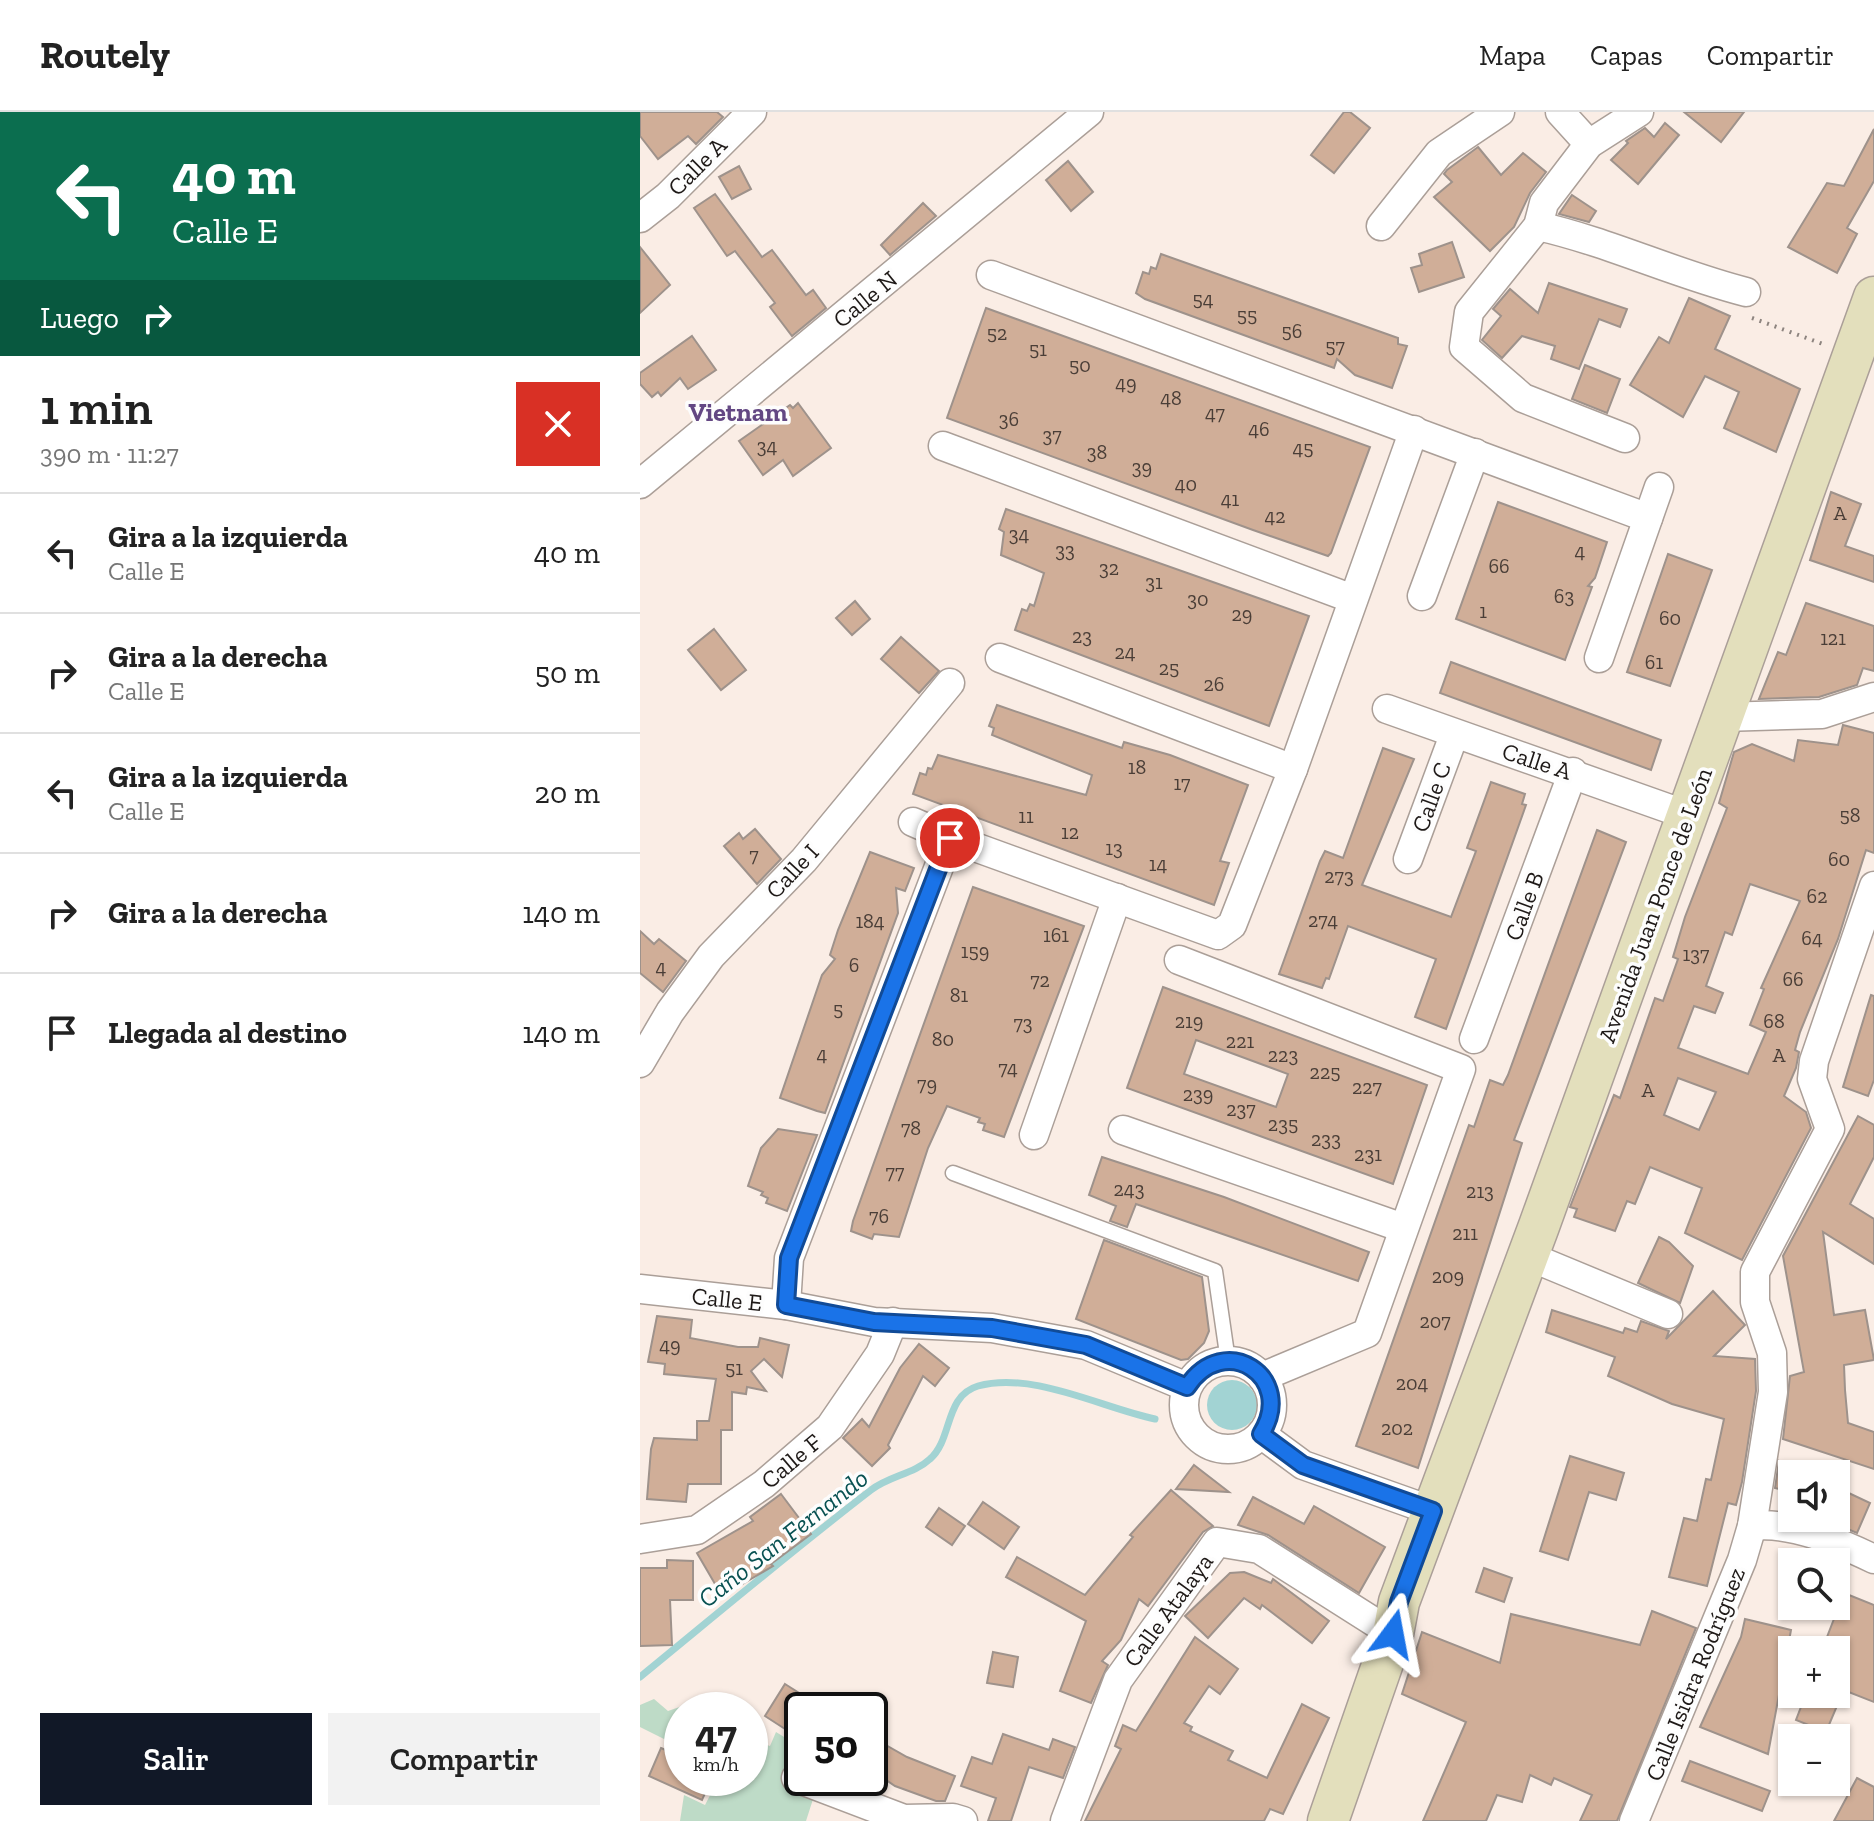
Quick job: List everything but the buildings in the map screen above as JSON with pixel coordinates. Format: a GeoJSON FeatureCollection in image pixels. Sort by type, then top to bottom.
{"type":"FeatureCollection","features":[{"type":"Feature","properties":{"kind":"main road","name":"Avenida Juan Ponce de León"},"geometry":{"type":"LineString","coordinates":[[1328,1821],[1393,1634],[1399,1602],[1528,1256],[1874,297]]}},
{"type":"Feature","properties":{"kind":"street","name":"Calle A"},"geometry":{"type":"LineString","coordinates":[[640,218],[668,196],[752,112]]}},
{"type":"Feature","properties":{"kind":"street","name":"Calle N"},"geometry":{"type":"LineString","coordinates":[[640,484],[1089,112]]}},
{"type":"Feature","properties":{"kind":"street"},"geometry":{"type":"LineString","coordinates":[[1381,226],[1439,153],[1500,112]]}},
{"type":"Feature","properties":{"kind":"street"},"geometry":{"type":"LineString","coordinates":[[1560,112],[1589,144]]}},
{"type":"Feature","properties":{"kind":"street"},"geometry":{"type":"LineString","coordinates":[[1625,438],[1523,398],[1481,366],[1464,347],[1469,312],[1538,226],[1544,203],[1589,144],[1639,112]]}},
{"type":"Feature","properties":{"kind":"street"},"geometry":{"type":"LineString","coordinates":[[1538,226],[1591,241],[1692,279],[1746,292]]}},
{"type":"Feature","properties":{"kind":"street"},"geometry":{"type":"LineString","coordinates":[[991,275],[1648,518]]}},
{"type":"Feature","properties":{"kind":"street"},"geometry":{"type":"LineString","coordinates":[[913,822],[1218,935],[1232,925],[1293,769],[1414,430]]}},
{"type":"Feature","properties":{"kind":"street"},"geometry":{"type":"LineString","coordinates":[[943,446],[1353,599]]}},
{"type":"Feature","properties":{"kind":"street"},"geometry":{"type":"LineString","coordinates":[[1422,596],[1475,453]]}},
{"type":"Feature","properties":{"kind":"street"},"geometry":{"type":"LineString","coordinates":[[1599,658],[1659,487]]}},
{"type":"Feature","properties":{"kind":"street"},"geometry":{"type":"LineString","coordinates":[[1000,658],[1293,769]]}},
{"type":"Feature","properties":{"kind":"street","name":"Calle I"},"geometry":{"type":"LineString","coordinates":[[640,1063],[670,1012],[711,956],[804,860],[950,683]]}},
{"type":"Feature","properties":{"kind":"street"},"geometry":{"type":"LineString","coordinates":[[1722,717],[1822,714],[1874,697]]}},
{"type":"Feature","properties":{"kind":"street","name":"Calle A"},"geometry":{"type":"LineString","coordinates":[[1387,709],[1454,735],[1573,772],[1687,815]]}},
{"type":"Feature","properties":{"kind":"street","name":"Calle C"},"geometry":{"type":"LineString","coordinates":[[1408,859],[1454,735]]}},
{"type":"Feature","properties":{"kind":"street","name":"Calle B"},"geometry":{"type":"LineString","coordinates":[[1474,1039],[1573,772]]}},
{"type":"Feature","properties":{"kind":"street"},"geometry":{"type":"LineString","coordinates":[[786,1305],[789,1258],[950,838]]}},
{"type":"Feature","properties":{"kind":"street","name":"Calle Isidra Rodríguez"},"geometry":{"type":"LineString","coordinates":[[1634,1821],[1742,1560],[1752,1526],[1773,1392],[1772,1353],[1755,1302],[1755,1272],[1830,1129],[1812,1079],[1814,1061],[1874,886]]}},
{"type":"Feature","properties":{"kind":"street"},"geometry":{"type":"LineString","coordinates":[[1034,1135],[1117,898]]}},
{"type":"Feature","properties":{"kind":"street"},"geometry":{"type":"LineString","coordinates":[[1179,960],[1461,1069],[1367,1333],[1262,1377]]}},
{"type":"Feature","properties":{"kind":"street"},"geometry":{"type":"LineString","coordinates":[[1123,1130],[1403,1228]]}},
{"type":"Feature","properties":{"kind":"street"},"geometry":{"type":"LineString","coordinates":[[1528,1256],[1668,1314]]}},
{"type":"Feature","properties":{"kind":"street","name":"Calle E"},"geometry":{"type":"LineString","coordinates":[[640,1289],[786,1305],[874,1322],[992,1328],[1086,1345],[1187,1387]]}},
{"type":"Feature","properties":{"kind":"street","name":"Calle F"},"geometry":{"type":"LineString","coordinates":[[640,1539],[697,1530],[734,1508],[775,1475],[830,1427],[880,1354],[893,1322]]}},
{"type":"Feature","properties":{"kind":"street"},"geometry":{"type":"LineString","coordinates":[[1228,1361],[1252,1368],[1262,1377],[1268,1387],[1271,1411],[1261,1434],[1241,1447],[1216,1447],[1195,1434],[1184,1411],[1187,1387],[1203,1368],[1228,1361]]}},
{"type":"Feature","properties":{"kind":"street"},"geometry":{"type":"LineString","coordinates":[[1261,1434],[1303,1465],[1433,1511]]}},
{"type":"Feature","properties":{"kind":"street"},"geometry":{"type":"LineString","coordinates":[[1752,1526],[1772,1524],[1848,1547],[1874,1559]]}},
{"type":"Feature","properties":{"kind":"street","name":"Calle Atalaya"},"geometry":{"type":"LineString","coordinates":[[1065,1821],[1118,1680],[1217,1542],[1259,1549],[1393,1634]]}},
{"type":"Feature","properties":{"kind":"street"},"geometry":{"type":"LineString","coordinates":[[843,1796],[904,1819],[953,1818],[963,1821]]}},
{"type":"Feature","properties":{"kind":"lane"},"geometry":{"type":"LineString","coordinates":[[953,1173],[1215,1271],[1228,1361]]}},
{"type":"Feature","properties":{"kind":"path"},"geometry":{"type":"LineString","coordinates":[[1746,292],[1740,313],[1852,355]]}},
{"type":"Feature","properties":{"kind":"green space"},"geometry":{"type":"Polygon","coordinates":[[[654,1699],[664,1708],[664,1739],[640,1727],[640,1705],[654,1699]]]}},
{"type":"Feature","properties":{"kind":"green space"},"geometry":{"type":"Polygon","coordinates":[[[776,1732],[784,1737],[784,1796],[814,1796],[806,1821],[680,1821],[684,1796],[705,1805],[710,1796],[768,1796],[770,1746],[776,1732]]]}},
{"type":"Feature","properties":{"kind":"water"},"geometry":{"type":"Polygon","coordinates":[[[1232,1380],[1249,1388],[1257,1405],[1249,1422],[1232,1430],[1215,1422],[1207,1405],[1215,1388],[1232,1380]]]}},
{"type":"Feature","properties":{"kind":"waterway","name":"Caño San Fernando"},"geometry":{"type":"LineString","coordinates":[[640,1677],[871,1490],[930,1459],[942,1441],[954,1408],[967,1391],[978,1386],[1021,1383],[1155,1419]]}},
{"type":"Feature","properties":{"kind":"district","name":"Vietnam"},"geometry":{"type":"Point","coordinates":[738,412]}},
{"type":"Feature","properties":{"kind":"route"},"geometry":{"type":"LineString","coordinates":[[950,838],[789,1258],[786,1305],[874,1322],[992,1328],[1086,1345],[1187,1387],[1194,1376],[1215,1362],[1241,1363],[1252,1368],[1262,1377],[1271,1399],[1268,1423],[1261,1434],[1303,1465],[1433,1511],[1399,1602],[1393,1634]]}}]}
